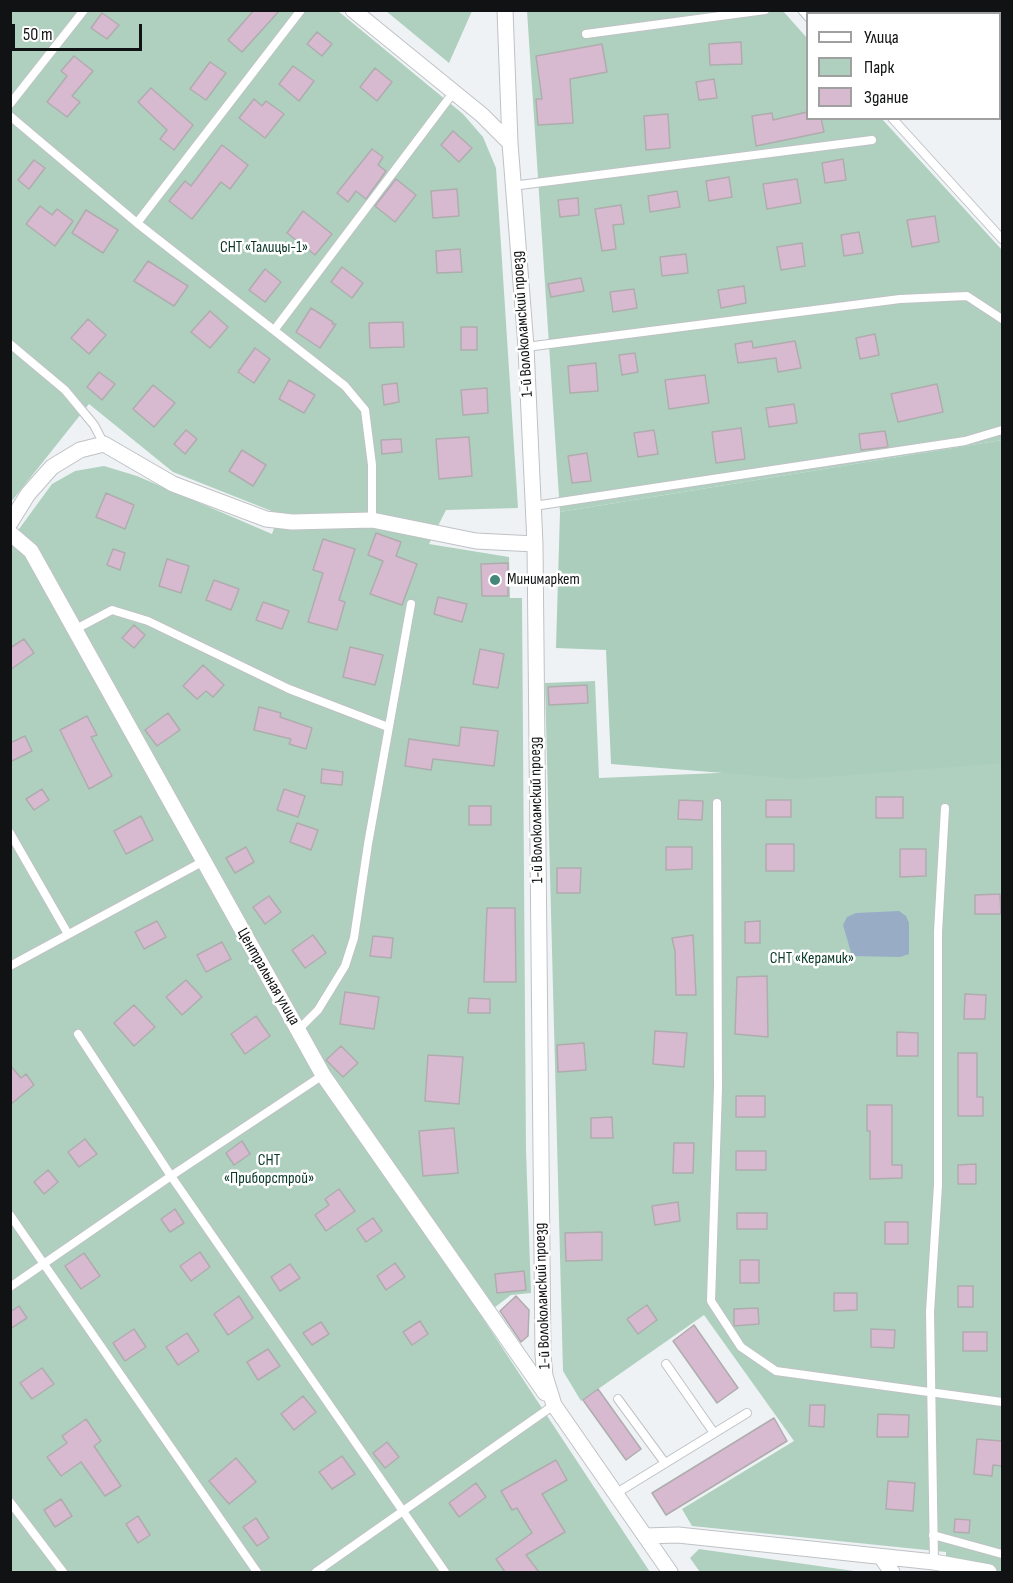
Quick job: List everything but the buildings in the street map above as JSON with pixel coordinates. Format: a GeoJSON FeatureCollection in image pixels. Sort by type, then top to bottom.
{"type":"FeatureCollection","features":[{"type":"Feature","properties":{"kind":"street"},"geometry":{"type":"LineString","coordinates":[[353,10],[483,116],[510,143]]}},
{"type":"Feature","properties":{"kind":"street","name":"1-й Волоколамский проезд"},"geometry":{"type":"LineString","coordinates":[[505,10],[512,186],[526,347],[534,506],[542,1337],[545,1376],[554,1405],[670,1572]]}},
{"type":"Feature","properties":{"kind":"street"},"geometry":{"type":"LineString","coordinates":[[10,523],[28,494],[52,467],[80,450],[104,444],[173,484],[266,519],[292,522],[372,520],[476,541],[535,544]]}},
{"type":"Feature","properties":{"kind":"street","name":"Центральная улица"},"geometry":{"type":"LineString","coordinates":[[10,533],[31,551],[202,862],[323,1075],[554,1405]]}},
{"type":"Feature","properties":{"kind":"street"},"geometry":{"type":"LineString","coordinates":[[645,1536],[678,1534],[934,1562],[989,1572]]}},
{"type":"Feature","properties":{"kind":"street"},"geometry":{"type":"LineString","coordinates":[[882,1557],[892,1572]]}},
{"type":"Feature","properties":{"kind":"lane"},"geometry":{"type":"LineString","coordinates":[[10,104],[84,10]]}},
{"type":"Feature","properties":{"kind":"lane"},"geometry":{"type":"LineString","coordinates":[[137,223],[301,10]]}},
{"type":"Feature","properties":{"kind":"lane"},"geometry":{"type":"LineString","coordinates":[[586,34],[765,10]]}},
{"type":"Feature","properties":{"kind":"lane"},"geometry":{"type":"LineString","coordinates":[[275,329],[453,93]]}},
{"type":"Feature","properties":{"kind":"lane"},"geometry":{"type":"LineString","coordinates":[[10,116],[137,223],[345,386],[365,410],[372,465],[372,520]]}},
{"type":"Feature","properties":{"kind":"lane"},"geometry":{"type":"LineString","coordinates":[[894,120],[1002,239]]}},
{"type":"Feature","properties":{"kind":"lane"},"geometry":{"type":"LineString","coordinates":[[512,186],[872,140]]}},
{"type":"Feature","properties":{"kind":"lane"},"geometry":{"type":"LineString","coordinates":[[526,347],[900,299],[967,296],[1002,319]]}},
{"type":"Feature","properties":{"kind":"lane"},"geometry":{"type":"LineString","coordinates":[[10,344],[65,390],[94,425],[104,444]]}},
{"type":"Feature","properties":{"kind":"lane"},"geometry":{"type":"LineString","coordinates":[[534,506],[965,441],[1002,430]]}},
{"type":"Feature","properties":{"kind":"lane"},"geometry":{"type":"LineString","coordinates":[[298,1030],[318,1010],[345,966],[354,938],[388,727],[411,604]]}},
{"type":"Feature","properties":{"kind":"lane"},"geometry":{"type":"LineString","coordinates":[[74,630],[112,610],[148,621],[289,689],[388,727]]}},
{"type":"Feature","properties":{"kind":"lane"},"geometry":{"type":"LineString","coordinates":[[717,803],[718,1042],[711,1301],[741,1347],[776,1371],[933,1395],[1002,1402]]}},
{"type":"Feature","properties":{"kind":"lane"},"geometry":{"type":"LineString","coordinates":[[934,1562],[930,1312],[938,1185],[938,932],[945,808]]}},
{"type":"Feature","properties":{"kind":"lane"},"geometry":{"type":"LineString","coordinates":[[10,833],[68,934]]}},
{"type":"Feature","properties":{"kind":"lane"},"geometry":{"type":"LineString","coordinates":[[10,966],[202,862]]}},
{"type":"Feature","properties":{"kind":"lane"},"geometry":{"type":"LineString","coordinates":[[78,1034],[171,1176],[445,1572]]}},
{"type":"Feature","properties":{"kind":"lane"},"geometry":{"type":"LineString","coordinates":[[10,1287],[323,1075]]}},
{"type":"Feature","properties":{"kind":"lane"},"geometry":{"type":"LineString","coordinates":[[10,1215],[257,1572]]}},
{"type":"Feature","properties":{"kind":"lane"},"geometry":{"type":"LineString","coordinates":[[666,1364],[714,1433]]}},
{"type":"Feature","properties":{"kind":"lane"},"geometry":{"type":"LineString","coordinates":[[618,1399],[665,1463]]}},
{"type":"Feature","properties":{"kind":"lane"},"geometry":{"type":"LineString","coordinates":[[316,1572],[554,1405]]}},
{"type":"Feature","properties":{"kind":"lane"},"geometry":{"type":"LineString","coordinates":[[615,1494],[747,1413]]}},
{"type":"Feature","properties":{"kind":"lane"},"geometry":{"type":"LineString","coordinates":[[10,1502],[63,1572]]}},
{"type":"Feature","properties":{"kind":"lane"},"geometry":{"type":"LineString","coordinates":[[933,1535],[1002,1554]]}},
{"type":"Feature","properties":{"kind":"green space","name":"СНТ «Приборстрой»"},"geometry":{"type":"Polygon","coordinates":[[[11,11],[338,11],[463,114],[483,137],[496,168],[518,508],[446,510],[429,544],[509,557],[510,598],[522,598],[526,1150],[531,1293],[511,1295],[482,1317],[650,1572],[11,1572],[11,540],[52,484],[75,471],[104,466],[137,476],[272,534],[279,514],[173,472],[89,404],[11,502],[11,11]]]}},
{"type":"Feature","properties":{"kind":"green space"},"geometry":{"type":"Polygon","coordinates":[[[386,11],[472,11],[449,63],[386,11]]]}},
{"type":"Feature","properties":{"kind":"green space"},"geometry":{"type":"Polygon","coordinates":[[[527,11],[783,11],[806,37],[806,120],[883,120],[1002,250],[1002,440],[560,512],[527,11]]]}},
{"type":"Feature","properties":{"kind":"green space"},"geometry":{"type":"Polygon","coordinates":[[[1002,440],[1002,763],[798,779],[611,764],[606,650],[556,648],[560,512],[1002,440]]]}},
{"type":"Feature","properties":{"kind":"green space","name":"СНТ «Керамик»"},"geometry":{"type":"Polygon","coordinates":[[[595,681],[599,778],[1002,761],[1002,1572],[946,1572],[946,1552],[692,1526],[682,1509],[794,1441],[704,1315],[581,1401],[563,1371],[545,683],[595,681]]]}},
{"type":"Feature","properties":{"kind":"green space"},"geometry":{"type":"Polygon","coordinates":[[[699,1549],[861,1572],[700,1572],[690,1558],[699,1549]]]}},
{"type":"Feature","properties":{"kind":"water"},"geometry":{"type":"Polygon","coordinates":[[[899,911],[906,916],[909,923],[909,954],[900,957],[852,956],[843,925],[847,917],[856,913],[899,911]]]}},
{"type":"Feature","properties":{"kind":"place","name":"Минимаркет"},"geometry":{"type":"Point","coordinates":[495,580]}},
{"type":"Feature","properties":{"kind":"park label","name":"СНТ «Талицы-1»"},"geometry":{"type":"Point","coordinates":[264,248]}}]}
